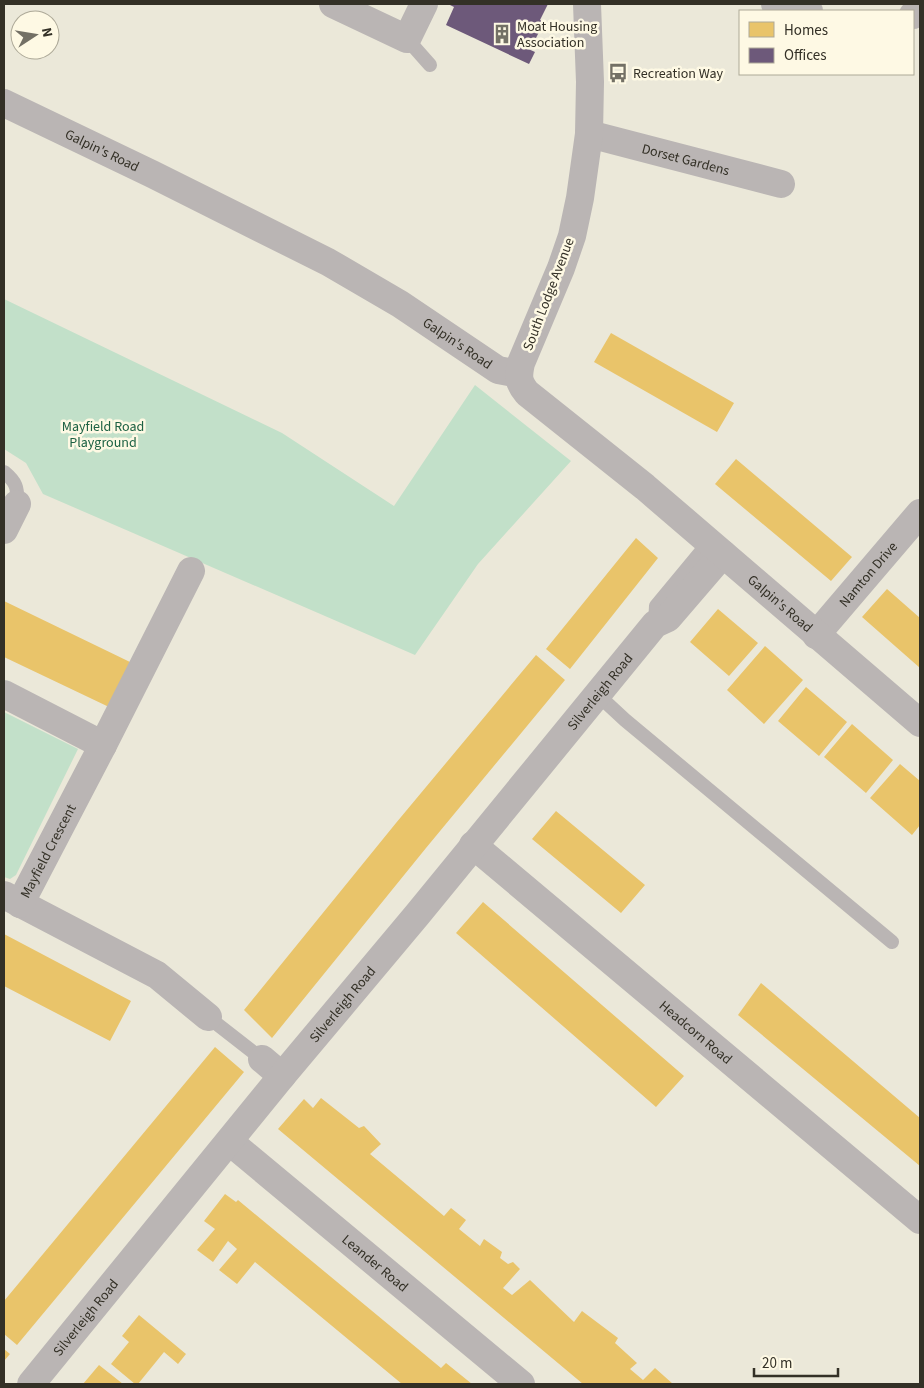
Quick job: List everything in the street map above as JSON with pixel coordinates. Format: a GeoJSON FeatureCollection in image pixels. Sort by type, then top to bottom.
{"type":"FeatureCollection","features":[{"type":"Feature","properties":{"kind":"street"},"geometry":{"type":"LineString","coordinates":[[333,4],[406,39],[424,4]]}},
{"type":"Feature","properties":{"kind":"street","name":"South Lodge Avenue"},"geometry":{"type":"LineString","coordinates":[[519,374],[521,363],[561,268],[572,236],[580,198],[589,134],[590,82],[587,4]]}},
{"type":"Feature","properties":{"kind":"street"},"geometry":{"type":"LineString","coordinates":[[775,4],[804,10]]}},
{"type":"Feature","properties":{"kind":"street","name":"Galpin's Road"},"geometry":{"type":"LineString","coordinates":[[4,103],[328,262],[400,304],[498,370],[519,374],[520,384],[527,392],[646,487],[920,723]]}},
{"type":"Feature","properties":{"kind":"street","name":"Dorset Gardens"},"geometry":{"type":"LineString","coordinates":[[589,134],[782,184]]}},
{"type":"Feature","properties":{"kind":"street"},"geometry":{"type":"LineString","coordinates":[[4,530],[17,504]]}},
{"type":"Feature","properties":{"kind":"street","name":"Namton Drive"},"geometry":{"type":"LineString","coordinates":[[816,635],[920,513]]}},
{"type":"Feature","properties":{"kind":"street","name":"Silverleigh Road"},"geometry":{"type":"LineString","coordinates":[[31,1384],[230,1142],[272,1068],[322,1030],[655,624],[668,618],[716,548]]}},
{"type":"Feature","properties":{"kind":"street","name":"Mayfield Crescent"},"geometry":{"type":"LineString","coordinates":[[191,571],[104,745],[12,900],[157,975],[208,1017]]}},
{"type":"Feature","properties":{"kind":"street"},"geometry":{"type":"LineString","coordinates":[[4,694],[104,745]]}},
{"type":"Feature","properties":{"kind":"street","name":"Headcorn Road"},"geometry":{"type":"LineString","coordinates":[[474,845],[920,1220]]}},
{"type":"Feature","properties":{"kind":"street","name":"Leander Road"},"geometry":{"type":"LineString","coordinates":[[230,1142],[522,1384]]}},
{"type":"Feature","properties":{"kind":"lane"},"geometry":{"type":"LineString","coordinates":[[406,39],[430,65]]}},
{"type":"Feature","properties":{"kind":"lane"},"geometry":{"type":"LineString","coordinates":[[4,472],[15,483],[18,492],[17,504]]}},
{"type":"Feature","properties":{"kind":"lane"},"geometry":{"type":"LineString","coordinates":[[598,695],[669,757],[892,942]]}},
{"type":"Feature","properties":{"kind":"lane","name":"Mayfield Crescent"},"geometry":{"type":"LineString","coordinates":[[208,1017],[272,1068]]}},
{"type":"Feature","properties":{"kind":"green space","name":"Mayfield Road Playground"},"geometry":{"type":"Polygon","coordinates":[[[4,299],[282,433],[394,506],[475,385],[571,461],[478,564],[415,655],[43,494],[26,463],[4,449],[4,299]]]}},
{"type":"Feature","properties":{"kind":"green space"},"geometry":{"type":"Polygon","coordinates":[[[4,712],[78,749],[16,875],[10,879],[4,877],[4,712]]]}},
{"type":"Feature","properties":{"kind":"building: Homes"},"geometry":{"type":"Polygon","coordinates":[[[611,333],[734,403],[717,432],[594,362],[611,333]]]}},
{"type":"Feature","properties":{"kind":"building: Homes"},"geometry":{"type":"Polygon","coordinates":[[[736,459],[852,557],[831,581],[715,484],[736,459]]]}},
{"type":"Feature","properties":{"kind":"building: Homes"},"geometry":{"type":"Polygon","coordinates":[[[636,538],[658,558],[570,669],[546,649],[636,538]]]}},
{"type":"Feature","properties":{"kind":"building: Homes"},"geometry":{"type":"Polygon","coordinates":[[[887,589],[920,618],[920,668],[862,617],[887,589]]]}},
{"type":"Feature","properties":{"kind":"building: Homes"},"geometry":{"type":"Polygon","coordinates":[[[4,601],[130,662],[109,707],[4,657],[4,601]]]}},
{"type":"Feature","properties":{"kind":"building: Homes"},"geometry":{"type":"Polygon","coordinates":[[[718,609],[758,643],[729,676],[690,642],[718,609]]]}},
{"type":"Feature","properties":{"kind":"building: Homes"},"geometry":{"type":"Polygon","coordinates":[[[765,646],[803,680],[764,724],[727,690],[765,646]]]}},
{"type":"Feature","properties":{"kind":"building: Homes"},"geometry":{"type":"Polygon","coordinates":[[[536,655],[565,680],[272,1038],[244,1010],[536,655]]]}},
{"type":"Feature","properties":{"kind":"building: Homes"},"geometry":{"type":"Polygon","coordinates":[[[806,687],[847,722],[819,756],[778,721],[806,687]]]}},
{"type":"Feature","properties":{"kind":"building: Homes"},"geometry":{"type":"Polygon","coordinates":[[[852,724],[893,760],[866,793],[824,757],[852,724]]]}},
{"type":"Feature","properties":{"kind":"building: Homes"},"geometry":{"type":"Polygon","coordinates":[[[900,764],[920,781],[920,825],[912,835],[870,798],[900,764]]]}},
{"type":"Feature","properties":{"kind":"building: Homes"},"geometry":{"type":"Polygon","coordinates":[[[556,811],[645,885],[621,913],[532,839],[556,811]]]}},
{"type":"Feature","properties":{"kind":"building: Homes"},"geometry":{"type":"Polygon","coordinates":[[[483,902],[684,1076],[656,1107],[456,933],[483,902]]]}},
{"type":"Feature","properties":{"kind":"building: Homes"},"geometry":{"type":"Polygon","coordinates":[[[4,934],[131,1001],[110,1041],[4,986],[4,934]]]}},
{"type":"Feature","properties":{"kind":"building: Homes"},"geometry":{"type":"Polygon","coordinates":[[[761,983],[920,1118],[920,1166],[738,1015],[761,983]]]}},
{"type":"Feature","properties":{"kind":"building: Homes"},"geometry":{"type":"Polygon","coordinates":[[[215,1047],[244,1072],[17,1345],[4,1334],[4,1301],[215,1047]]]}},
{"type":"Feature","properties":{"kind":"building: Homes"},"geometry":{"type":"Polygon","coordinates":[[[321,1098],[359,1128],[364,1126],[381,1144],[370,1154],[444,1216],[451,1208],[466,1220],[459,1229],[480,1246],[484,1239],[502,1252],[500,1258],[508,1264],[513,1262],[520,1269],[503,1288],[512,1295],[530,1280],[574,1322],[582,1311],[618,1338],[615,1343],[637,1363],[630,1369],[643,1380],[655,1368],[673,1384],[583,1384],[278,1129],[304,1099],[313,1108],[321,1098]]]}},
{"type":"Feature","properties":{"kind":"building: Homes"},"geometry":{"type":"Polygon","coordinates":[[[225,1194],[236,1202],[238,1200],[441,1368],[446,1363],[472,1384],[402,1384],[255,1262],[237,1284],[219,1270],[237,1249],[228,1241],[213,1262],[197,1250],[215,1229],[204,1221],[225,1194]]]}},
{"type":"Feature","properties":{"kind":"building: Homes"},"geometry":{"type":"Polygon","coordinates":[[[139,1315],[186,1354],[178,1364],[164,1352],[138,1384],[135,1384],[111,1364],[129,1342],[122,1336],[139,1315]]]}},
{"type":"Feature","properties":{"kind":"building: Homes"},"geometry":{"type":"Polygon","coordinates":[[[4,1349],[10,1354],[4,1361],[4,1349]]]}},
{"type":"Feature","properties":{"kind":"building: Homes"},"geometry":{"type":"Polygon","coordinates":[[[99,1365],[123,1384],[83,1384],[99,1365]]]}},
{"type":"Feature","properties":{"kind":"building: Offices","name":"Moat Housing Association"},"geometry":{"type":"Polygon","coordinates":[[[451,4],[548,4],[540,20],[544,22],[532,46],[528,44],[526,48],[535,52],[529,64],[446,25],[454,7],[451,4]]]}},
{"type":"Feature","properties":{"kind":"place","name":"Moat Housing Association"},"geometry":{"type":"Point","coordinates":[502,34]}},
{"type":"Feature","properties":{"kind":"place","name":"Recreation Way"},"geometry":{"type":"Point","coordinates":[618,73]}}]}
